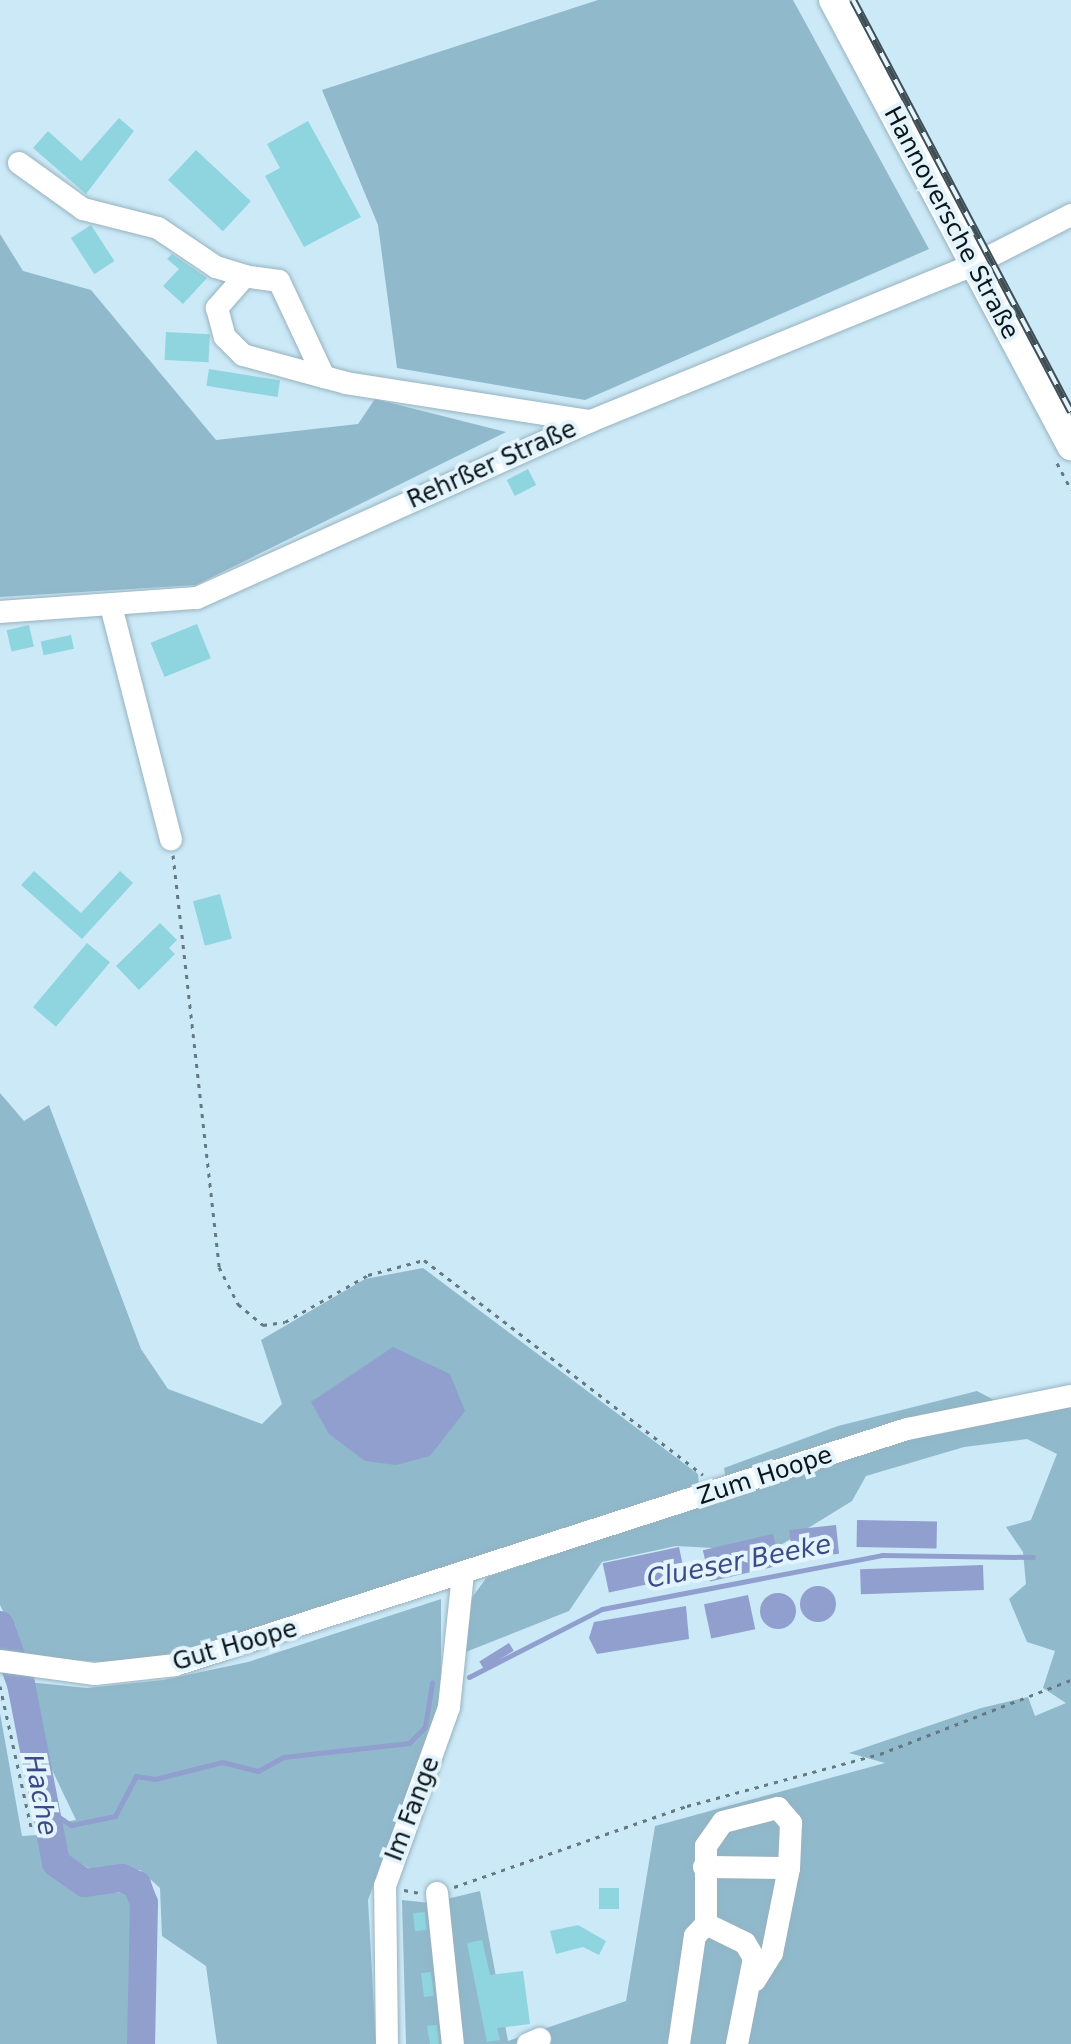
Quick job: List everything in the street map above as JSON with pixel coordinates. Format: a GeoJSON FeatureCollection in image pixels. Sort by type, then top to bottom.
{"type":"FeatureCollection","features":[{"type":"Feature","properties":{"kind":"main road","name":"Hannoversche Straße"},"geometry":{"type":"LineString","coordinates":[[833,0],[1071,446]]}},
{"type":"Feature","properties":{"kind":"street"},"geometry":{"type":"LineString","coordinates":[[19,163],[83,209],[158,228],[216,267],[245,276],[279,281],[324,377]]}},
{"type":"Feature","properties":{"kind":"street","name":"Rehrßer Straße"},"geometry":{"type":"LineString","coordinates":[[0,612],[197,598],[591,421],[973,265],[1071,215]]}},
{"type":"Feature","properties":{"kind":"street"},"geometry":{"type":"LineString","coordinates":[[245,276],[217,308],[225,337],[243,355],[324,377],[591,421]]}},
{"type":"Feature","properties":{"kind":"street"},"geometry":{"type":"LineString","coordinates":[[111,606],[171,839]]}},
{"type":"Feature","properties":{"kind":"street","name":"Zum Hoope"},"geometry":{"type":"LineString","coordinates":[[463,1574],[907,1429],[1071,1396]]}},
{"type":"Feature","properties":{"kind":"street","name":"Gut Hoope"},"geometry":{"type":"LineString","coordinates":[[0,1661],[95,1674],[175,1665],[463,1574]]}},
{"type":"Feature","properties":{"kind":"street","name":"Im Fange"},"geometry":{"type":"LineString","coordinates":[[387,2044],[385,1886],[449,1707],[463,1574]]}},
{"type":"Feature","properties":{"kind":"street"},"geometry":{"type":"LineString","coordinates":[[679,2044],[695,1936],[706,1924],[704,1867],[715,1827],[778,1808],[791,1823],[789,1868],[772,1953],[755,1980],[737,2044]]}},
{"type":"Feature","properties":{"kind":"street"},"geometry":{"type":"LineString","coordinates":[[704,1867],[789,1868]]}},
{"type":"Feature","properties":{"kind":"street"},"geometry":{"type":"LineString","coordinates":[[437,1893],[453,2044]]}},
{"type":"Feature","properties":{"kind":"street"},"geometry":{"type":"LineString","coordinates":[[706,1924],[745,1943],[755,1980]]}},
{"type":"Feature","properties":{"kind":"path"},"geometry":{"type":"LineString","coordinates":[[171,839],[219,1267],[238,1304],[263,1325],[285,1322],[368,1275],[424,1260],[697,1467]]}},
{"type":"Feature","properties":{"kind":"path"},"geometry":{"type":"LineString","coordinates":[[385,1886],[437,1893],[687,1806],[880,1754],[1071,1680]]}},
{"type":"Feature","properties":{"kind":"path"},"geometry":{"type":"LineString","coordinates":[[0,1686],[32,1831]]}},
{"type":"Feature","properties":{"kind":"shaded area"},"geometry":{"type":"Polygon","coordinates":[[[598,0],[793,0],[929,249],[585,400],[397,368],[378,225],[322,90],[598,0]]]}},
{"type":"Feature","properties":{"kind":"shaded area"},"geometry":{"type":"Polygon","coordinates":[[[0,234],[23,271],[91,290],[216,440],[358,424],[375,399],[506,432],[196,585],[0,597],[0,234]]]}},
{"type":"Feature","properties":{"kind":"shaded area"},"geometry":{"type":"Polygon","coordinates":[[[0,1093],[24,1121],[49,1105],[141,1349],[168,1389],[262,1424],[282,1404],[261,1340],[365,1279],[423,1268],[698,1474],[699,1487],[244,1640],[137,1664],[26,1657],[0,1605],[0,1093]]]}},
{"type":"Feature","properties":{"kind":"shaded area"},"geometry":{"type":"Polygon","coordinates":[[[977,1391],[994,1400],[726,1480],[724,1468],[838,1426],[977,1391]]]}},
{"type":"Feature","properties":{"kind":"shaded area"},"geometry":{"type":"Polygon","coordinates":[[[1071,1402],[1071,2044],[406,2044],[402,1900],[430,1903],[480,1891],[508,2041],[626,2001],[655,1826],[885,1763],[849,1753],[981,1708],[1028,1697],[1035,1716],[1066,1703],[1043,1688],[1055,1651],[1027,1642],[1009,1599],[1026,1584],[1023,1552],[1006,1527],[1031,1520],[1057,1454],[1027,1439],[964,1447],[866,1476],[852,1501],[771,1551],[676,1546],[602,1562],[569,1611],[463,1653],[471,1599],[487,1577],[909,1434],[1071,1402]]]}},
{"type":"Feature","properties":{"kind":"shaded area"},"geometry":{"type":"Polygon","coordinates":[[[441,1599],[441,1706],[368,1900],[376,2044],[217,2044],[206,1966],[162,1936],[160,1888],[140,1870],[95,1872],[65,1854],[54,1824],[76,1820],[34,1732],[28,1682],[87,1688],[163,1680],[248,1662],[441,1599]]]}},
{"type":"Feature","properties":{"kind":"shaded area"},"geometry":{"type":"Polygon","coordinates":[[[0,1713],[22,1836],[38,1835],[49,1866],[83,1890],[134,1894],[131,2044],[0,2044],[0,1713]]]}},
{"type":"Feature","properties":{"kind":"water"},"geometry":{"type":"Polygon","coordinates":[[[393,1347],[450,1374],[465,1411],[430,1456],[396,1465],[365,1461],[329,1434],[311,1402],[393,1347]]]}},
{"type":"Feature","properties":{"kind":"water"},"geometry":{"type":"Polygon","coordinates":[[[857,1520],[937,1521],[937,1548],[857,1547],[857,1520]]]}},
{"type":"Feature","properties":{"kind":"water"},"geometry":{"type":"Polygon","coordinates":[[[836,1525],[839,1554],[792,1559],[789,1530],[836,1525]]]}},
{"type":"Feature","properties":{"kind":"water"},"geometry":{"type":"Polygon","coordinates":[[[773,1534],[780,1565],[710,1581],[703,1550],[773,1534]]]}},
{"type":"Feature","properties":{"kind":"water"},"geometry":{"type":"Polygon","coordinates":[[[679,1547],[685,1576],[609,1593],[603,1563],[679,1547]]]}},
{"type":"Feature","properties":{"kind":"water"},"geometry":{"type":"Polygon","coordinates":[[[983,1565],[984,1590],[861,1594],[860,1569],[983,1565]]]}},
{"type":"Feature","properties":{"kind":"water"},"geometry":{"type":"Polygon","coordinates":[[[818,1586],[831,1591],[836,1604],[831,1617],[818,1622],[805,1617],[800,1604],[805,1591],[818,1586]]]}},
{"type":"Feature","properties":{"kind":"water"},"geometry":{"type":"Polygon","coordinates":[[[778,1593],[791,1598],[796,1611],[791,1624],[778,1629],[765,1624],[760,1611],[765,1598],[778,1593]]]}},
{"type":"Feature","properties":{"kind":"water"},"geometry":{"type":"Polygon","coordinates":[[[748,1595],[755,1629],[711,1639],[704,1604],[748,1595]]]}},
{"type":"Feature","properties":{"kind":"water"},"geometry":{"type":"Polygon","coordinates":[[[686,1606],[689,1639],[597,1654],[589,1638],[594,1622],[686,1606]]]}},
{"type":"Feature","properties":{"kind":"water"},"geometry":{"type":"Polygon","coordinates":[[[509,1643],[514,1651],[484,1669],[479,1662],[509,1643]]]}},
{"type":"Feature","properties":{"kind":"building"},"geometry":{"type":"Polygon","coordinates":[[[119,118],[134,131],[86,194],[33,148],[48,131],[81,161],[119,118]]]}},
{"type":"Feature","properties":{"kind":"building"},"geometry":{"type":"Polygon","coordinates":[[[308,121],[361,217],[304,247],[265,176],[280,168],[267,144],[308,121]]]}},
{"type":"Feature","properties":{"kind":"building"},"geometry":{"type":"Polygon","coordinates":[[[196,150],[251,201],[223,231],[168,180],[196,150]]]}},
{"type":"Feature","properties":{"kind":"building"},"geometry":{"type":"Polygon","coordinates":[[[91,225],[114,261],[94,274],[71,238],[91,225]]]}},
{"type":"Feature","properties":{"kind":"building"},"geometry":{"type":"Polygon","coordinates":[[[172,254],[207,278],[183,304],[163,286],[179,269],[167,259],[172,254]]]}},
{"type":"Feature","properties":{"kind":"building"},"geometry":{"type":"Polygon","coordinates":[[[166,332],[210,334],[208,362],[165,360],[166,332]]]}},
{"type":"Feature","properties":{"kind":"building"},"geometry":{"type":"Polygon","coordinates":[[[209,369],[280,380],[277,397],[206,386],[209,369]]]}},
{"type":"Feature","properties":{"kind":"building"},"geometry":{"type":"Polygon","coordinates":[[[528,469],[536,485],[515,496],[507,480],[528,469]]]}},
{"type":"Feature","properties":{"kind":"building"},"geometry":{"type":"Polygon","coordinates":[[[197,624],[211,658],[165,677],[151,643],[197,624]]]}},
{"type":"Feature","properties":{"kind":"building"},"geometry":{"type":"Polygon","coordinates":[[[29,625],[34,646],[12,652],[7,630],[29,625]]]}},
{"type":"Feature","properties":{"kind":"building"},"geometry":{"type":"Polygon","coordinates":[[[71,635],[74,649],[44,655],[41,641],[71,635]]]}},
{"type":"Feature","properties":{"kind":"building"},"geometry":{"type":"Polygon","coordinates":[[[34,871],[81,913],[120,871],[133,883],[82,939],[21,885],[34,871]]]}},
{"type":"Feature","properties":{"kind":"building"},"geometry":{"type":"Polygon","coordinates":[[[220,894],[232,938],[205,946],[193,901],[220,894]]]}},
{"type":"Feature","properties":{"kind":"building"},"geometry":{"type":"Polygon","coordinates":[[[160,923],[177,940],[169,948],[175,954],[139,990],[116,966],[160,923]]]}},
{"type":"Feature","properties":{"kind":"building"},"geometry":{"type":"Polygon","coordinates":[[[87,943],[110,962],[56,1027],[33,1007],[87,943]]]}},
{"type":"Feature","properties":{"kind":"building"},"geometry":{"type":"Polygon","coordinates":[[[599,1888],[619,1888],[619,1909],[599,1909],[599,1888]]]}},
{"type":"Feature","properties":{"kind":"building"},"geometry":{"type":"Polygon","coordinates":[[[425,1912],[427,1930],[415,1931],[413,1913],[425,1912]]]}},
{"type":"Feature","properties":{"kind":"building"},"geometry":{"type":"Polygon","coordinates":[[[578,1925],[606,1941],[599,1955],[583,1947],[556,1954],[550,1931],[578,1925]]]}},
{"type":"Feature","properties":{"kind":"building"},"geometry":{"type":"Polygon","coordinates":[[[482,1940],[490,1975],[523,1971],[530,2024],[497,2028],[500,2040],[487,2042],[467,1943],[482,1940]]]}},
{"type":"Feature","properties":{"kind":"building"},"geometry":{"type":"Polygon","coordinates":[[[431,1972],[434,1996],[424,1997],[421,1973],[431,1972]]]}},
{"type":"Feature","properties":{"kind":"building"},"geometry":{"type":"Polygon","coordinates":[[[437,2025],[439,2044],[430,2044],[427,2026],[437,2025]]]}},
{"type":"Feature","properties":{"kind":"waterway","name":"Clueser Beeke"},"geometry":{"type":"LineString","coordinates":[[469,1677],[602,1609],[882,1555],[1033,1557]]}},
{"type":"Feature","properties":{"kind":"waterway","name":"Hache"},"geometry":{"type":"LineString","coordinates":[[0,1625],[21,1684],[56,1863],[85,1883],[122,1878],[137,1885],[144,1903],[141,2044]]}},
{"type":"Feature","properties":{"kind":"waterway","name":"Clueser Beeke"},"geometry":{"type":"LineString","coordinates":[[41,1805],[71,1825],[115,1816],[136,1776],[155,1779],[222,1762],[258,1771],[283,1757],[409,1743],[425,1727],[432,1683]]}},
{"type":"Feature","properties":{"kind":"railway"},"geometry":{"type":"LineString","coordinates":[[853,0],[1071,412]]}}]}
